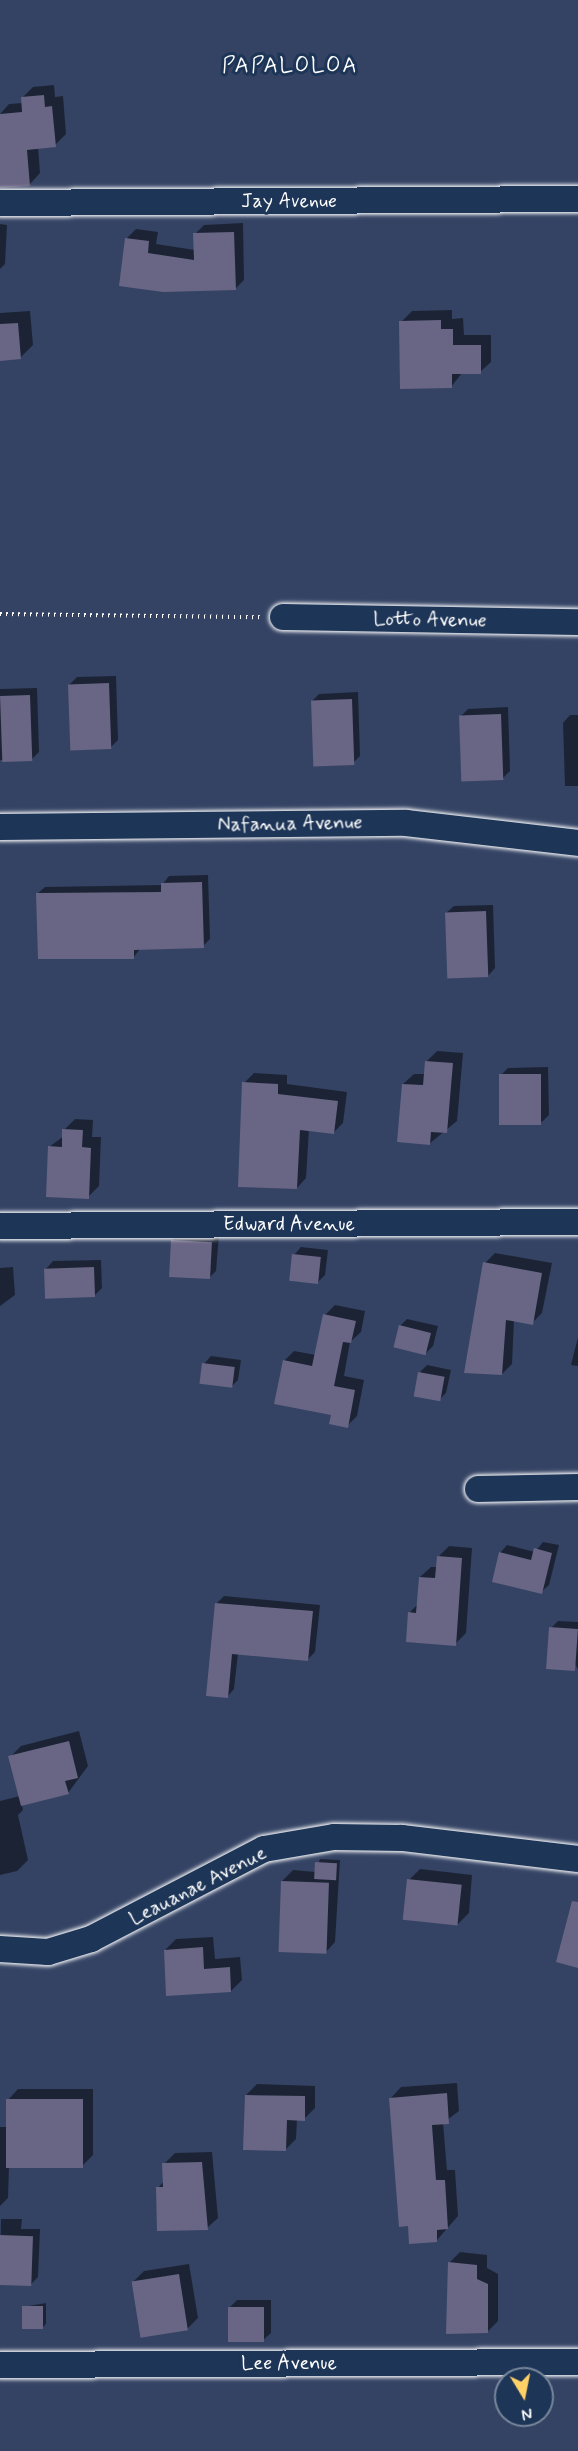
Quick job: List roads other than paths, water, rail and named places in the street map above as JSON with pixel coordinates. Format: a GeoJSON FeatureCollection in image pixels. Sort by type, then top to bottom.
{"type":"FeatureCollection","features":[{"type":"Feature","properties":{"kind":"street","name":"Jay Avenue"},"geometry":{"type":"LineString","coordinates":[[0,203],[578,200]]}},
{"type":"Feature","properties":{"kind":"street","name":"Lotto Avenue"},"geometry":{"type":"LineString","coordinates":[[283,617],[578,622]]}},
{"type":"Feature","properties":{"kind":"street","name":"Nafanua Avenue"},"geometry":{"type":"LineString","coordinates":[[0,827],[406,823],[578,843]]}},
{"type":"Feature","properties":{"kind":"street","name":"Edward Avenue"},"geometry":{"type":"LineString","coordinates":[[0,1226],[578,1222]]}},
{"type":"Feature","properties":{"kind":"street"},"geometry":{"type":"LineString","coordinates":[[478,1489],[578,1487]]}},
{"type":"Feature","properties":{"kind":"street","name":"Leauanae Avenue"},"geometry":{"type":"LineString","coordinates":[[0,1949],[48,1952],[91,1939],[264,1849],[334,1837],[402,1838],[578,1859]]}},
{"type":"Feature","properties":{"kind":"street","name":"Lee Avenue"},"geometry":{"type":"LineString","coordinates":[[0,2365],[578,2362]]}},
{"type":"Feature","properties":{"kind":"district","name":"PAPALOLOA"},"geometry":{"type":"Point","coordinates":[290,67]}}]}
